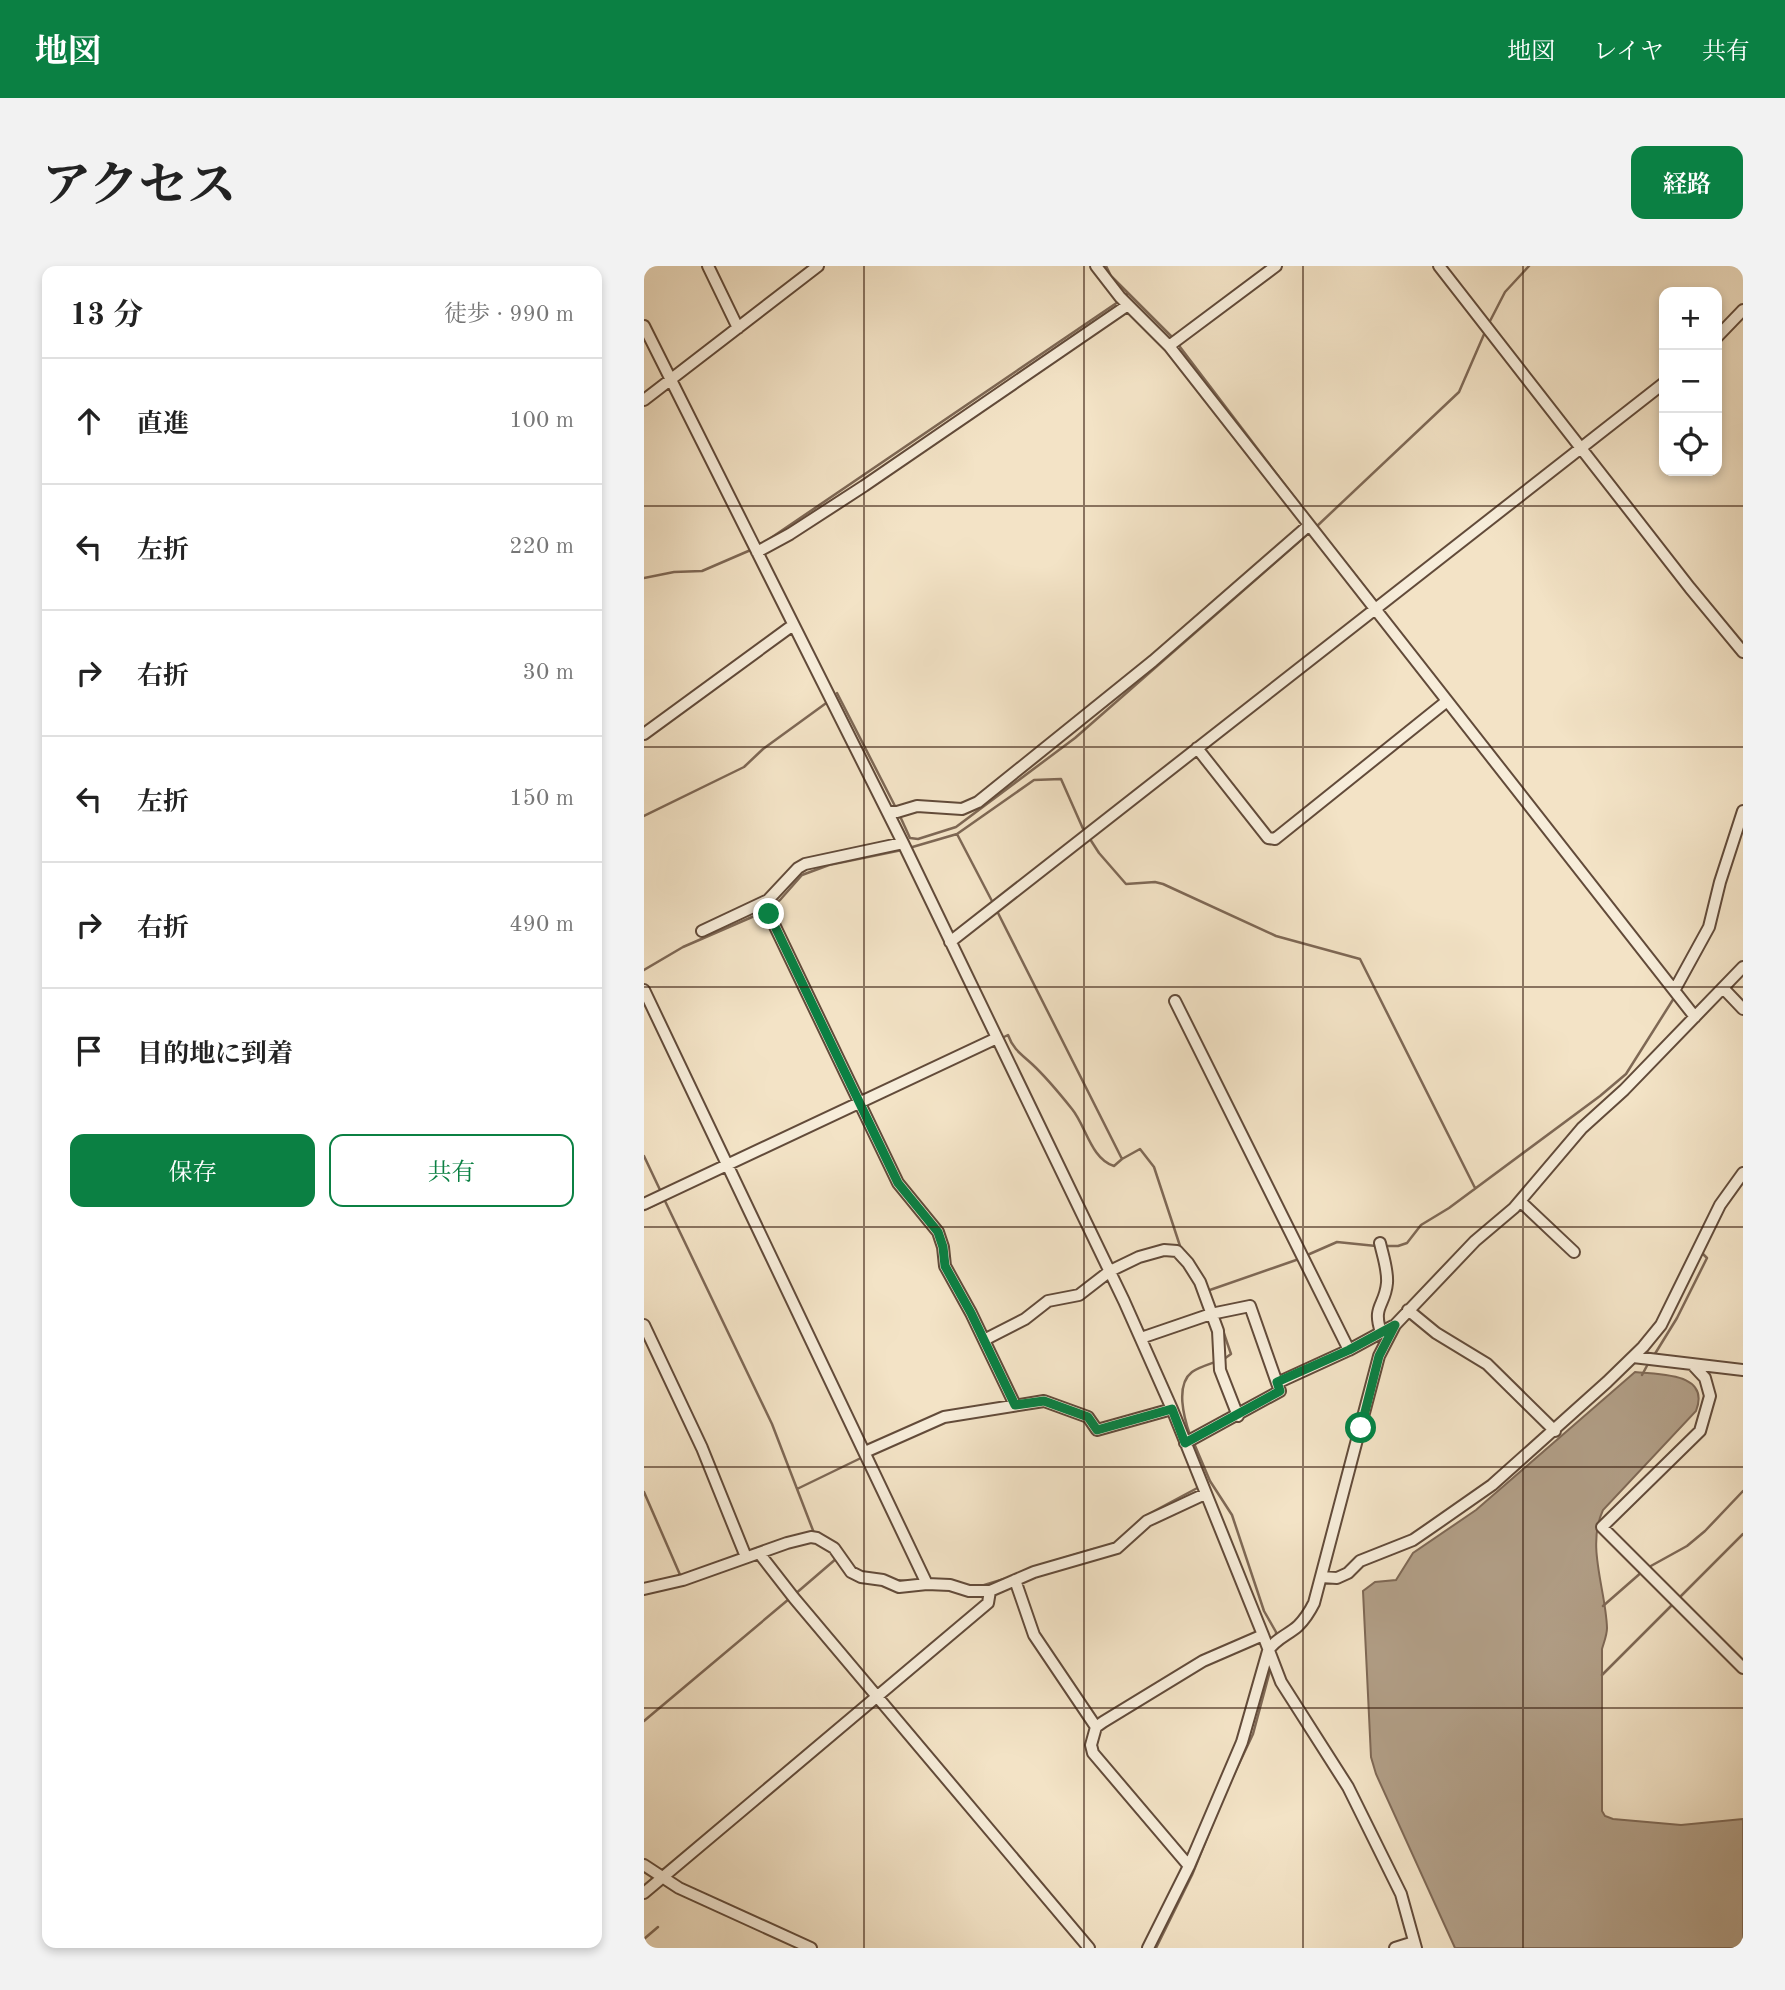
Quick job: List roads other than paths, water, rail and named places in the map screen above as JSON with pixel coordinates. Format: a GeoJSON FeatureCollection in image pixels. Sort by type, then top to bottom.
{"type":"FeatureCollection","features":[{"type":"Feature","properties":{"kind":"street"},"geometry":{"type":"LineString","coordinates":[[708,266],[738,328]]}},
{"type":"Feature","properties":{"kind":"street"},"geometry":{"type":"LineString","coordinates":[[644,400],[818,266]]}},
{"type":"Feature","properties":{"kind":"street"},"geometry":{"type":"LineString","coordinates":[[1096,266],[1128,305],[1169,346],[1695,1017]]}},
{"type":"Feature","properties":{"kind":"street"},"geometry":{"type":"LineString","coordinates":[[1169,346],[1276,266]]}},
{"type":"Feature","properties":{"kind":"street"},"geometry":{"type":"LineString","coordinates":[[1439,266],[1689,588],[1743,652]]}},
{"type":"Feature","properties":{"kind":"street"},"geometry":{"type":"LineString","coordinates":[[757,552],[864,486],[1128,305]]}},
{"type":"Feature","properties":{"kind":"street"},"geometry":{"type":"LineString","coordinates":[[1722,332],[1743,310]]}},
{"type":"Feature","properties":{"kind":"street"},"geometry":{"type":"LineString","coordinates":[[644,326],[888,812],[1110,1271],[1172,1409],[1281,1682],[1348,1787],[1401,1894],[1415,1945],[1395,1948]]}},
{"type":"Feature","properties":{"kind":"street"},"geometry":{"type":"LineString","coordinates":[[950,942],[1659,387]]}},
{"type":"Feature","properties":{"kind":"street"},"geometry":{"type":"LineString","coordinates":[[888,812],[917,806],[962,809],[978,802],[1153,661],[1308,526]]}},
{"type":"Feature","properties":{"kind":"street"},"geometry":{"type":"LineString","coordinates":[[644,734],[793,625]]}},
{"type":"Feature","properties":{"kind":"street"},"geometry":{"type":"LineString","coordinates":[[1197,748],[1268,838],[1275,839],[1447,701]]}},
{"type":"Feature","properties":{"kind":"street"},"geometry":{"type":"LineString","coordinates":[[1675,989],[1709,927],[1743,811]]}},
{"type":"Feature","properties":{"kind":"street"},"geometry":{"type":"LineString","coordinates":[[702,931],[768,900],[805,864],[906,849]]}},
{"type":"Feature","properties":{"kind":"street"},"geometry":{"type":"LineString","coordinates":[[769,914],[898,1183],[938,1232],[945,1266],[1015,1405]]}},
{"type":"Feature","properties":{"kind":"street"},"geometry":{"type":"LineString","coordinates":[[1148,1948],[1189,1866],[1242,1742],[1268,1651],[1273,1644],[1298,1626],[1314,1603],[1379,1356],[1395,1325],[1475,1241],[1520,1201],[1582,1128],[1625,1090],[1743,967]]}},
{"type":"Feature","properties":{"kind":"street"},"geometry":{"type":"LineString","coordinates":[[1723,988],[1743,1009]]}},
{"type":"Feature","properties":{"kind":"street"},"geometry":{"type":"LineString","coordinates":[[644,990],[927,1584]]}},
{"type":"Feature","properties":{"kind":"street"},"geometry":{"type":"LineString","coordinates":[[1175,1002],[1349,1350]]}},
{"type":"Feature","properties":{"kind":"street"},"geometry":{"type":"LineString","coordinates":[[644,1204],[997,1038]]}},
{"type":"Feature","properties":{"kind":"street"},"geometry":{"type":"LineString","coordinates":[[1321,1577],[1337,1578],[1348,1573],[1360,1561],[1413,1539],[1492,1485],[1555,1431],[1633,1357],[1661,1325],[1720,1205],[1743,1172]]}},
{"type":"Feature","properties":{"kind":"street"},"geometry":{"type":"LineString","coordinates":[[1520,1201],[1574,1252]]}},
{"type":"Feature","properties":{"kind":"street"},"geometry":{"type":"LineString","coordinates":[[1380,1243],[1387,1278],[1387,1287],[1377,1316],[1381,1332]]}},
{"type":"Feature","properties":{"kind":"street"},"geometry":{"type":"LineString","coordinates":[[984,1340],[1025,1319],[1048,1301],[1079,1295],[1110,1271],[1139,1257],[1164,1250],[1177,1251],[1200,1282],[1218,1331],[1220,1370],[1238,1416]]}},
{"type":"Feature","properties":{"kind":"street"},"geometry":{"type":"LineString","coordinates":[[1141,1338],[1210,1314],[1250,1306],[1280,1391],[1185,1443]]}},
{"type":"Feature","properties":{"kind":"street"},"geometry":{"type":"LineString","coordinates":[[1408,1310],[1436,1333],[1487,1364],[1555,1431]]}},
{"type":"Feature","properties":{"kind":"street"},"geometry":{"type":"LineString","coordinates":[[644,1325],[702,1448],[746,1557]]}},
{"type":"Feature","properties":{"kind":"street"},"geometry":{"type":"LineString","coordinates":[[1277,1382],[1349,1350],[1395,1325]]}},
{"type":"Feature","properties":{"kind":"street"},"geometry":{"type":"LineString","coordinates":[[1633,1357],[1743,1370]]}},
{"type":"Feature","properties":{"kind":"street"},"geometry":{"type":"LineString","coordinates":[[1692,1364],[1705,1378],[1710,1396],[1700,1430],[1602,1527],[1743,1668]]}},
{"type":"Feature","properties":{"kind":"street"},"geometry":{"type":"LineString","coordinates":[[865,1452],[944,1417],[1015,1405],[1044,1401],[1088,1417],[1097,1430],[1172,1409]]}},
{"type":"Feature","properties":{"kind":"street"},"geometry":{"type":"LineString","coordinates":[[644,1589],[683,1580],[804,1537],[817,1538],[834,1548],[853,1574],[883,1580],[899,1587],[950,1585],[969,1591],[990,1591],[1074,1559],[1117,1548],[1147,1521],[1205,1494]]}},
{"type":"Feature","properties":{"kind":"street"},"geometry":{"type":"LineString","coordinates":[[759,1553],[1089,1948]]}},
{"type":"Feature","properties":{"kind":"street"},"geometry":{"type":"LineString","coordinates":[[1015,1580],[1034,1635],[1096,1727]]}},
{"type":"Feature","properties":{"kind":"street"},"geometry":{"type":"LineString","coordinates":[[644,1893],[988,1603],[990,1591]]}},
{"type":"Feature","properties":{"kind":"street"},"geometry":{"type":"LineString","coordinates":[[1189,1866],[1093,1753],[1091,1745],[1096,1727],[1203,1661],[1263,1634]]}},
{"type":"Feature","properties":{"kind":"street"},"geometry":{"type":"LineString","coordinates":[[644,1865],[704,1900],[811,1948]]}},
{"type":"Feature","properties":{"kind":"waterway"},"geometry":{"type":"LineString","coordinates":[[1106,266],[1111,276],[1128,293],[1123,297]]}},
{"type":"Feature","properties":{"kind":"waterway"},"geometry":{"type":"LineString","coordinates":[[1489,323],[1505,292],[1529,266]]}},
{"type":"Feature","properties":{"kind":"waterway"},"geometry":{"type":"LineString","coordinates":[[1128,293],[1173,338]]}},
{"type":"Feature","properties":{"kind":"waterway"},"geometry":{"type":"LineString","coordinates":[[762,544],[1118,302]]}},
{"type":"Feature","properties":{"kind":"waterway"},"geometry":{"type":"LineString","coordinates":[[1316,527],[1459,392],[1485,332]]}},
{"type":"Feature","properties":{"kind":"waterway"},"geometry":{"type":"LineString","coordinates":[[1177,343],[1304,510]]}},
{"type":"Feature","properties":{"kind":"waterway"},"geometry":{"type":"LineString","coordinates":[[899,814],[910,838],[918,839],[956,827],[1075,738],[1310,532]]}},
{"type":"Feature","properties":{"kind":"waterway"},"geometry":{"type":"LineString","coordinates":[[644,578],[674,572],[702,571],[753,549]]}},
{"type":"Feature","properties":{"kind":"waterway"},"geometry":{"type":"LineString","coordinates":[[1345,562],[1378,604]]}},
{"type":"Feature","properties":{"kind":"waterway"},"geometry":{"type":"LineString","coordinates":[[837,693],[896,808]]}},
{"type":"Feature","properties":{"kind":"waterway"},"geometry":{"type":"LineString","coordinates":[[644,816],[744,767],[763,749],[829,701]]}},
{"type":"Feature","properties":{"kind":"waterway"},"geometry":{"type":"LineString","coordinates":[[909,848],[957,834],[1034,780],[1061,779],[1084,831]]}},
{"type":"Feature","properties":{"kind":"waterway"},"geometry":{"type":"LineString","coordinates":[[957,834],[993,903]]}},
{"type":"Feature","properties":{"kind":"waterway"},"geometry":{"type":"LineString","coordinates":[[1088,836],[1126,884],[1163,884],[1276,936],[1360,959],[1475,1188]]}},
{"type":"Feature","properties":{"kind":"waterway"},"geometry":{"type":"LineString","coordinates":[[644,970],[683,947],[759,914],[780,900],[802,875],[829,865],[902,850]]}},
{"type":"Feature","properties":{"kind":"waterway"},"geometry":{"type":"LineString","coordinates":[[1716,918],[1721,898]]}},
{"type":"Feature","properties":{"kind":"waterway"},"geometry":{"type":"LineString","coordinates":[[996,909],[1122,1159],[1140,1149],[1154,1167],[1181,1249]]}},
{"type":"Feature","properties":{"kind":"waterway"},"geometry":{"type":"LineString","coordinates":[[1700,953],[1707,941]]}},
{"type":"Feature","properties":{"kind":"waterway"},"geometry":{"type":"LineString","coordinates":[[1383,1246],[1407,1243],[1421,1225],[1449,1208],[1626,1074],[1674,998]]}},
{"type":"Feature","properties":{"kind":"waterway"},"geometry":{"type":"LineString","coordinates":[[1002,1038],[1008,1035],[1018,1051],[1063,1097],[1100,1157],[1114,1166],[1122,1159]]}},
{"type":"Feature","properties":{"kind":"waterway"},"geometry":{"type":"LineString","coordinates":[[644,1156],[661,1192]]}},
{"type":"Feature","properties":{"kind":"waterway"},"geometry":{"type":"LineString","coordinates":[[644,1210],[671,1197]]}},
{"type":"Feature","properties":{"kind":"waterway"},"geometry":{"type":"LineString","coordinates":[[665,1201],[772,1424],[814,1533]]}},
{"type":"Feature","properties":{"kind":"waterway"},"geometry":{"type":"LineString","coordinates":[[1305,1256],[1337,1242],[1376,1246]]}},
{"type":"Feature","properties":{"kind":"waterway"},"geometry":{"type":"LineString","coordinates":[[1653,1357],[1677,1318],[1707,1258],[1703,1251]]}},
{"type":"Feature","properties":{"kind":"waterway"},"geometry":{"type":"LineString","coordinates":[[1207,1291],[1299,1259]]}},
{"type":"Feature","properties":{"kind":"waterway"},"geometry":{"type":"LineString","coordinates":[[1218,1316],[1231,1354],[1224,1359]]}},
{"type":"Feature","properties":{"kind":"waterway"},"geometry":{"type":"LineString","coordinates":[[1190,1435],[1182,1402],[1184,1385],[1192,1372],[1218,1361]]}},
{"type":"Feature","properties":{"kind":"waterway"},"geometry":{"type":"LineString","coordinates":[[1642,1375],[1649,1362]]}},
{"type":"Feature","properties":{"kind":"waterway"},"geometry":{"type":"LineString","coordinates":[[1193,1441],[1210,1481],[1232,1515],[1264,1611],[1276,1636]]}},
{"type":"Feature","properties":{"kind":"waterway"},"geometry":{"type":"LineString","coordinates":[[797,1489],[863,1457]]}},
{"type":"Feature","properties":{"kind":"waterway"},"geometry":{"type":"LineString","coordinates":[[1114,1544],[1145,1516],[1201,1486]]}},
{"type":"Feature","properties":{"kind":"waterway"},"geometry":{"type":"LineString","coordinates":[[1649,1567],[1687,1546],[1743,1491]]}},
{"type":"Feature","properties":{"kind":"waterway"},"geometry":{"type":"LineString","coordinates":[[644,1492],[681,1577]]}},
{"type":"Feature","properties":{"kind":"waterway"},"geometry":{"type":"LineString","coordinates":[[1679,1598],[1743,1534]]}},
{"type":"Feature","properties":{"kind":"waterway"},"geometry":{"type":"LineString","coordinates":[[1057,1560],[1094,1549]]}},
{"type":"Feature","properties":{"kind":"waterway"},"geometry":{"type":"LineString","coordinates":[[794,1595],[837,1558]]}},
{"type":"Feature","properties":{"kind":"waterway"},"geometry":{"type":"LineString","coordinates":[[1603,1606],[1643,1571]]}},
{"type":"Feature","properties":{"kind":"waterway"},"geometry":{"type":"LineString","coordinates":[[981,1586],[1004,1579]]}},
{"type":"Feature","properties":{"kind":"waterway"},"geometry":{"type":"LineString","coordinates":[[894,1580],[908,1581]]}},
{"type":"Feature","properties":{"kind":"waterway"},"geometry":{"type":"LineString","coordinates":[[644,1721],[789,1599]]}},
{"type":"Feature","properties":{"kind":"waterway"},"geometry":{"type":"LineString","coordinates":[[1602,1675],[1674,1603]]}},
{"type":"Feature","properties":{"kind":"waterway"},"geometry":{"type":"LineString","coordinates":[[1229,1785],[1253,1734],[1271,1667]]}},
{"type":"Feature","properties":{"kind":"waterway"},"geometry":{"type":"LineString","coordinates":[[1156,1948],[1192,1875],[1222,1801]]}},
{"type":"Feature","properties":{"kind":"waterway"},"geometry":{"type":"LineString","coordinates":[[644,1939],[658,1927]]}}]}
